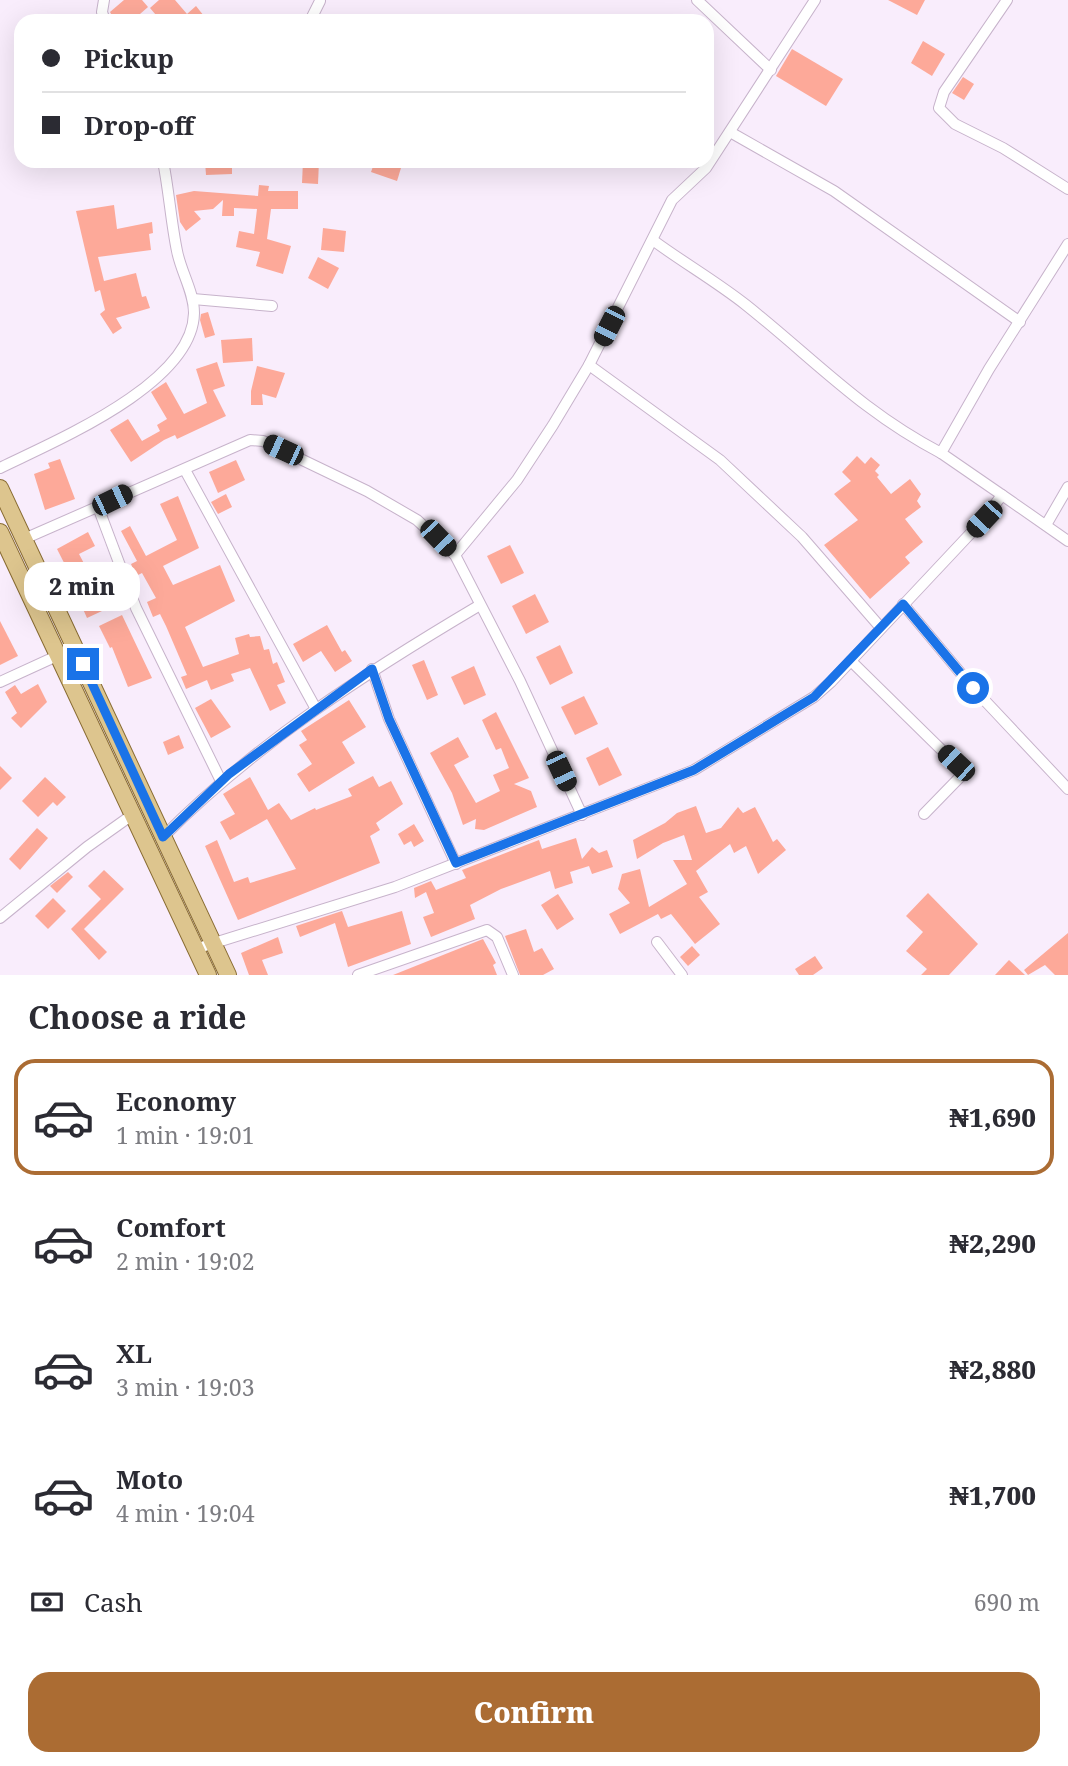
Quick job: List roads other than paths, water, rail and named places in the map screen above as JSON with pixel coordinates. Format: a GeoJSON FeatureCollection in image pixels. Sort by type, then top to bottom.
{"type":"FeatureCollection","features":[{"type":"Feature","properties":{"kind":"main road"},"geometry":{"type":"LineString","coordinates":[[0,488],[228,975]]}},
{"type":"Feature","properties":{"kind":"main road"},"geometry":{"type":"LineString","coordinates":[[0,531],[208,975]]}},
{"type":"Feature","properties":{"kind":"street"},"geometry":{"type":"LineString","coordinates":[[697,0],[712,14]]}},
{"type":"Feature","properties":{"kind":"street"},"geometry":{"type":"LineString","coordinates":[[714,156],[815,0]]}},
{"type":"Feature","properties":{"kind":"street"},"geometry":{"type":"LineString","coordinates":[[1007,0],[944,92],[939,108],[955,124],[1003,148],[1068,189]]}},
{"type":"Feature","properties":{"kind":"street"},"geometry":{"type":"LineString","coordinates":[[714,16],[771,70]]}},
{"type":"Feature","properties":{"kind":"street"},"geometry":{"type":"LineString","coordinates":[[730,132],[834,191],[1020,322]]}},
{"type":"Feature","properties":{"kind":"street"},"geometry":{"type":"LineString","coordinates":[[0,468],[107,412],[170,367],[192,329],[193,299],[177,251],[164,168]]}},
{"type":"Feature","properties":{"kind":"street"},"geometry":{"type":"LineString","coordinates":[[455,555],[517,480],[589,365],[654,241],[672,200],[706,168]]}},
{"type":"Feature","properties":{"kind":"street"},"geometry":{"type":"LineString","coordinates":[[654,241],[746,305],[828,377],[883,420],[941,453],[1068,541]]}},
{"type":"Feature","properties":{"kind":"street"},"geometry":{"type":"LineString","coordinates":[[941,453],[1068,244]]}},
{"type":"Feature","properties":{"kind":"street"},"geometry":{"type":"LineString","coordinates":[[193,299],[272,306]]}},
{"type":"Feature","properties":{"kind":"street"},"geometry":{"type":"LineString","coordinates":[[589,365],[720,460],[802,537],[881,628]]}},
{"type":"Feature","properties":{"kind":"street"},"geometry":{"type":"LineString","coordinates":[[24,539],[250,440],[263,441],[367,491],[418,520],[455,555],[520,681],[582,815]]}},
{"type":"Feature","properties":{"kind":"street"},"geometry":{"type":"LineString","coordinates":[[186,470],[316,709]]}},
{"type":"Feature","properties":{"kind":"street"},"geometry":{"type":"LineString","coordinates":[[1046,525],[1068,487]]}},
{"type":"Feature","properties":{"kind":"street"},"geometry":{"type":"LineString","coordinates":[[195,949],[395,887],[694,770],[814,697],[984,519],[1002,495]]}},
{"type":"Feature","properties":{"kind":"street"},"geometry":{"type":"LineString","coordinates":[[98,507],[136,608],[221,781]]}},
{"type":"Feature","properties":{"kind":"street"},"geometry":{"type":"LineString","coordinates":[[903,604],[973,688],[1068,789]]}},
{"type":"Feature","properties":{"kind":"street"},"geometry":{"type":"LineString","coordinates":[[163,837],[221,781],[316,709],[372,669],[480,605]]}},
{"type":"Feature","properties":{"kind":"street"},"geometry":{"type":"LineString","coordinates":[[0,682],[59,655]]}},
{"type":"Feature","properties":{"kind":"street"},"geometry":{"type":"LineString","coordinates":[[851,661],[961,769],[960,777],[924,814]]}},
{"type":"Feature","properties":{"kind":"street"},"geometry":{"type":"LineString","coordinates":[[372,669],[389,719],[456,863]]}},
{"type":"Feature","properties":{"kind":"street"},"geometry":{"type":"LineString","coordinates":[[0,918],[87,847],[132,815]]}},
{"type":"Feature","properties":{"kind":"street"},"geometry":{"type":"LineString","coordinates":[[358,975],[487,930],[497,937],[513,975]]}},
{"type":"Feature","properties":{"kind":"street"},"geometry":{"type":"LineString","coordinates":[[657,942],[682,975]]}}]}
